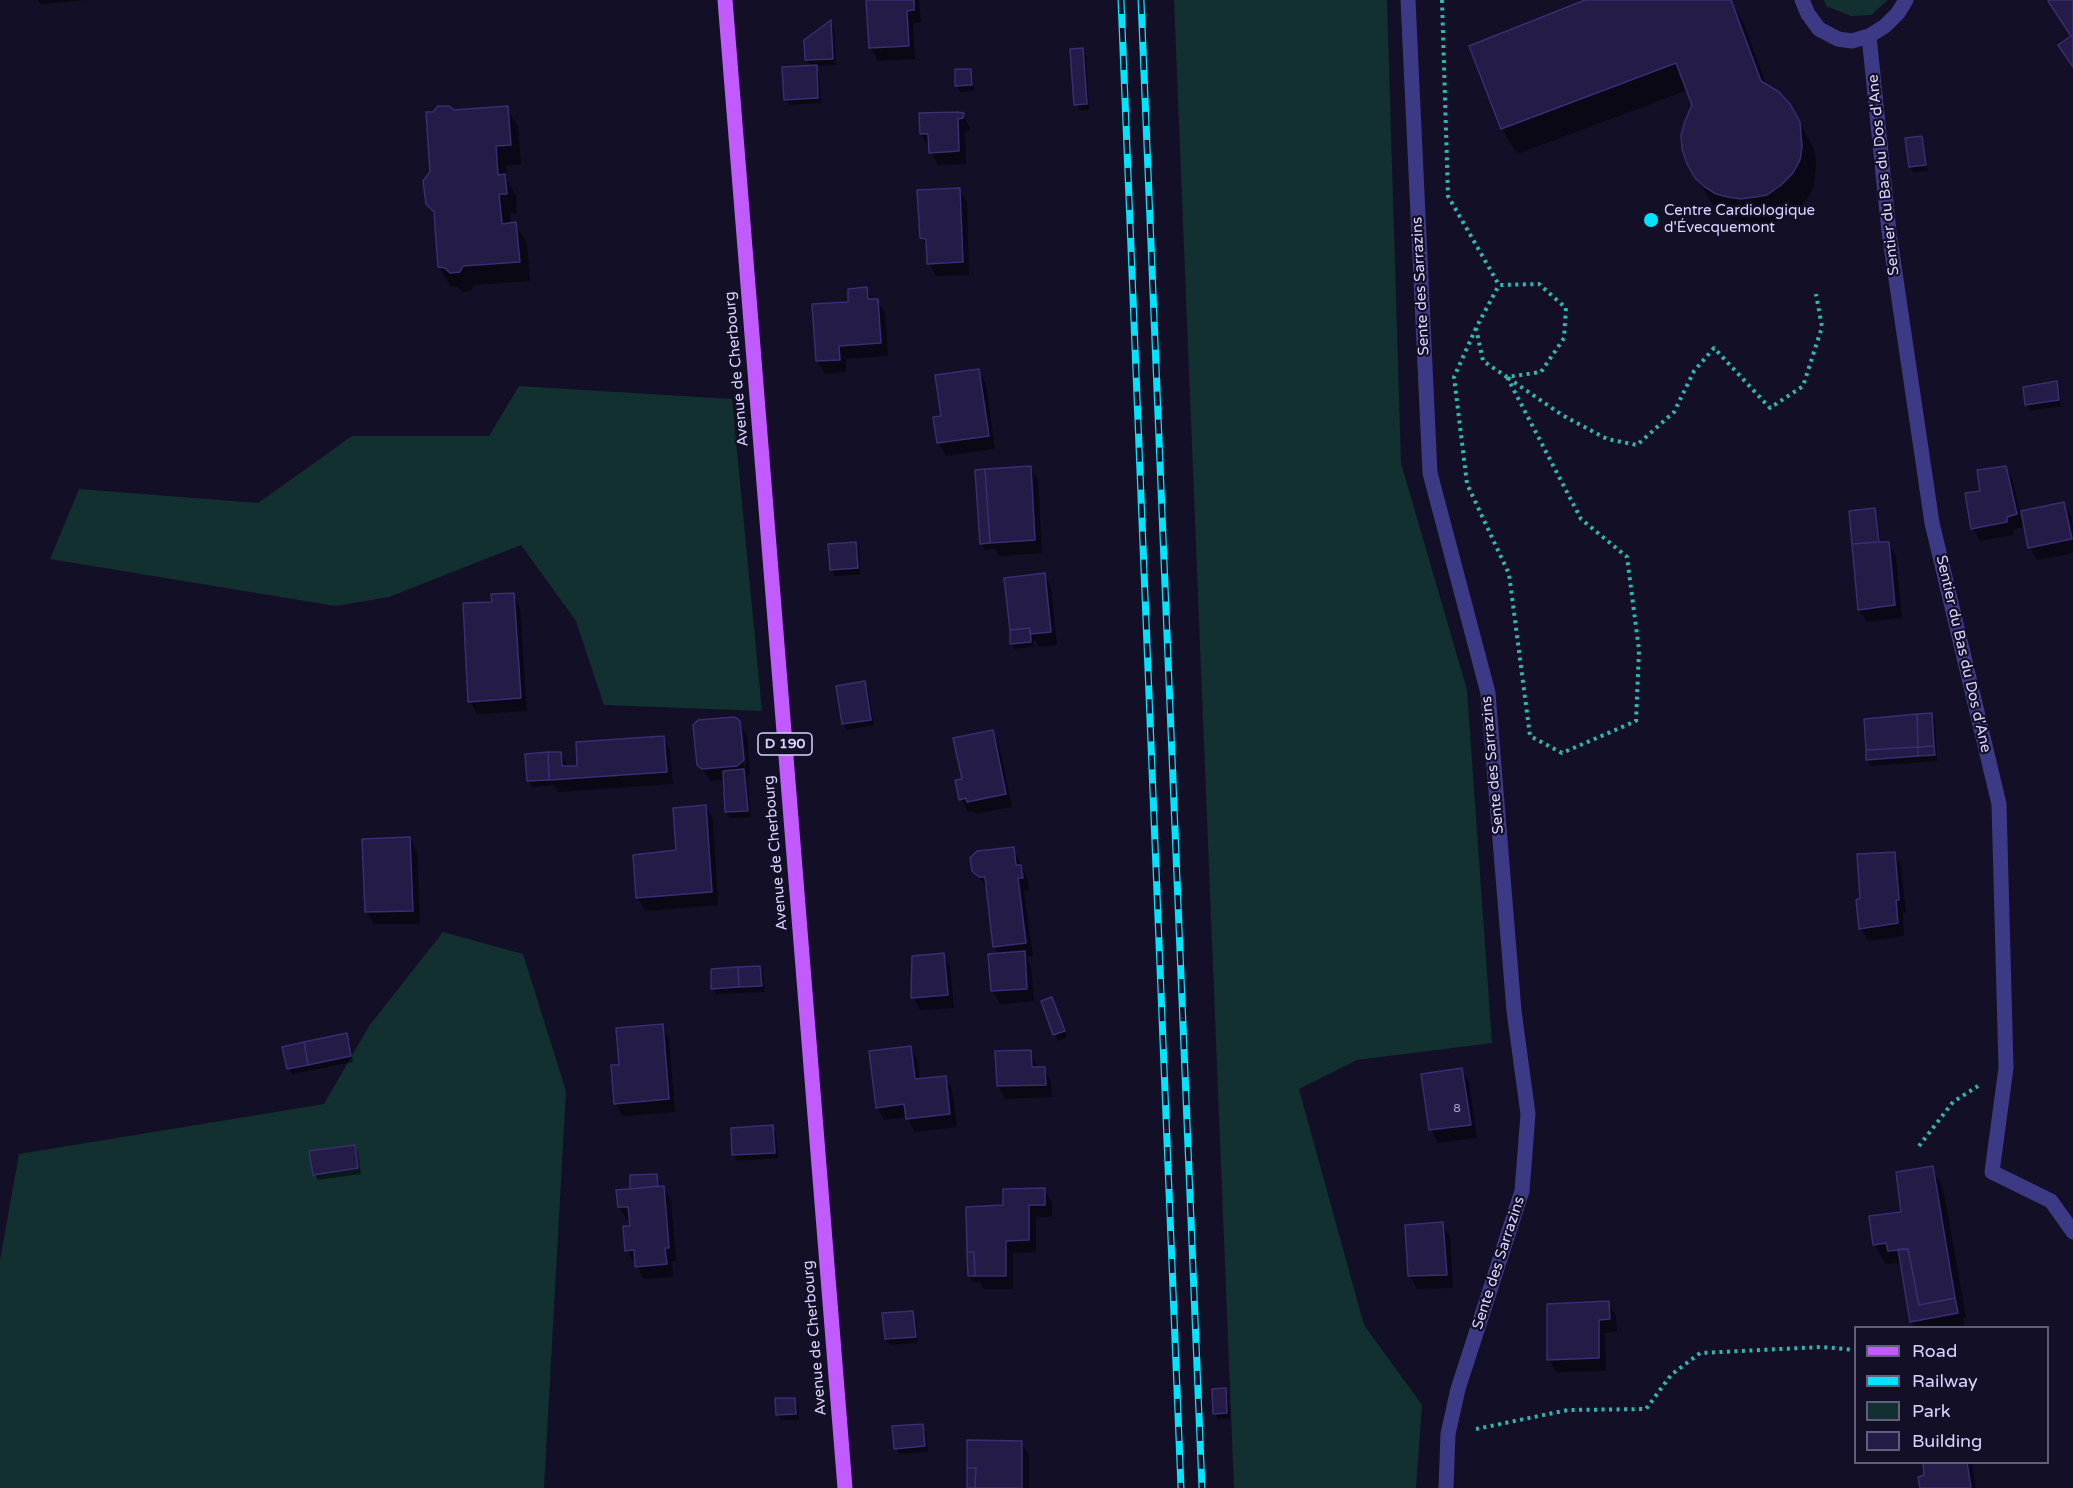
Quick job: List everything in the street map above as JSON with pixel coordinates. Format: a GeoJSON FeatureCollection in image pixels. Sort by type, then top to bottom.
{"type":"FeatureCollection","features":[{"type":"Feature","properties":{"kind":"main road","name":"Avenue de Cherbourg"},"geometry":{"type":"LineString","coordinates":[[725,0],[845,1488]]}},
{"type":"Feature","properties":{"kind":"street","name":"Sente des Sarrazins"},"geometry":{"type":"LineString","coordinates":[[1408,0],[1430,472],[1488,693],[1514,1011],[1528,1114],[1522,1191],[1458,1389],[1449,1434],[1446,1488]]}},
{"type":"Feature","properties":{"kind":"street"},"geometry":{"type":"LineString","coordinates":[[1802,0],[1808,14],[1819,29],[1838,39],[1852,41],[1869,36],[1885,26],[1898,13],[1906,0]]}},
{"type":"Feature","properties":{"kind":"street","name":"Sentier du Bas du Dos d'Ane"},"geometry":{"type":"LineString","coordinates":[[1869,36],[1889,232],[1932,523],[1999,804],[2006,1068],[1992,1172],[2051,1201],[2073,1232]]}},
{"type":"Feature","properties":{"kind":"path"},"geometry":{"type":"LineString","coordinates":[[1442,0],[1448,196],[1499,285]]}},
{"type":"Feature","properties":{"kind":"path"},"geometry":{"type":"LineString","coordinates":[[1499,285],[1539,284],[1566,308],[1564,339],[1541,372],[1507,378]]}},
{"type":"Feature","properties":{"kind":"path"},"geometry":{"type":"LineString","coordinates":[[1499,285],[1454,376],[1467,484],[1509,574],[1530,736],[1562,753],[1636,721],[1639,650],[1627,557],[1581,519],[1507,378]]}},
{"type":"Feature","properties":{"kind":"path"},"geometry":{"type":"LineString","coordinates":[[1476,328],[1484,361],[1507,378],[1562,415],[1607,439],[1637,445],[1674,412],[1694,371],[1714,348],[1770,408],[1803,386],[1822,327],[1816,294]]}},
{"type":"Feature","properties":{"kind":"path"},"geometry":{"type":"LineString","coordinates":[[1919,1146],[1953,1102],[2006,1068]]}},
{"type":"Feature","properties":{"kind":"path"},"geometry":{"type":"LineString","coordinates":[[1449,1434],[1568,1410],[1646,1409],[1671,1375],[1700,1353],[1822,1347],[1854,1350]]}},
{"type":"Feature","properties":{"kind":"green space"},"geometry":{"type":"Polygon","coordinates":[[[1174,0],[1387,0],[1401,463],[1467,690],[1492,1043],[1357,1060],[1299,1089],[1364,1325],[1422,1405],[1416,1488],[1234,1488],[1174,0]]]}},
{"type":"Feature","properties":{"kind":"green space"},"geometry":{"type":"Polygon","coordinates":[[[1824,0],[1888,0],[1871,15],[1851,16],[1826,6],[1824,0]]]}},
{"type":"Feature","properties":{"kind":"green space"},"geometry":{"type":"Polygon","coordinates":[[[519,386],[732,399],[762,711],[604,705],[576,621],[521,545],[389,597],[335,606],[50,559],[79,489],[258,503],[352,436],[489,436],[519,386]]]}},
{"type":"Feature","properties":{"kind":"green space"},"geometry":{"type":"Polygon","coordinates":[[[443,932],[523,954],[566,1091],[544,1488],[0,1488],[0,1260],[19,1154],[324,1104],[369,1026],[443,932]]]}},
{"type":"Feature","properties":{"kind":"building"},"geometry":{"type":"Polygon","coordinates":[[[866,0],[914,0],[914,10],[907,11],[909,46],[869,48],[866,0]]]}},
{"type":"Feature","properties":{"kind":"building"},"geometry":{"type":"Polygon","coordinates":[[[1585,0],[1731,0],[1761,81],[1779,92],[1790,104],[1800,122],[1802,147],[1800,160],[1793,173],[1767,195],[1741,199],[1716,194],[1695,178],[1682,149],[1681,135],[1692,105],[1676,63],[1501,129],[1469,46],[1585,0]]]}},
{"type":"Feature","properties":{"kind":"building"},"geometry":{"type":"Polygon","coordinates":[[[2049,0],[2073,0],[2073,67],[2058,45],[2071,36],[2049,0]]]}},
{"type":"Feature","properties":{"kind":"building"},"geometry":{"type":"Polygon","coordinates":[[[831,20],[833,59],[805,60],[804,40],[831,20]]]}},
{"type":"Feature","properties":{"kind":"building"},"geometry":{"type":"Polygon","coordinates":[[[1083,48],[1087,104],[1074,105],[1070,49],[1083,48]]]}},
{"type":"Feature","properties":{"kind":"building"},"geometry":{"type":"Polygon","coordinates":[[[817,65],[818,98],[784,100],[782,67],[817,65]]]}},
{"type":"Feature","properties":{"kind":"building"},"geometry":{"type":"Polygon","coordinates":[[[955,69],[971,69],[972,85],[955,86],[955,69]]]}},
{"type":"Feature","properties":{"kind":"building"},"geometry":{"type":"Polygon","coordinates":[[[438,106],[449,106],[454,110],[508,106],[511,145],[496,146],[498,175],[505,174],[507,194],[499,194],[502,224],[516,222],[520,262],[463,266],[460,272],[450,273],[445,268],[438,267],[434,212],[426,204],[423,181],[430,172],[426,112],[433,112],[438,106]]]}},
{"type":"Feature","properties":{"kind":"building"},"geometry":{"type":"Polygon","coordinates":[[[919,113],[964,113],[963,118],[958,119],[959,151],[929,153],[928,134],[920,134],[919,113]]]}},
{"type":"Feature","properties":{"kind":"building"},"geometry":{"type":"Polygon","coordinates":[[[1922,136],[1926,165],[1909,167],[1905,138],[1922,136]]]}},
{"type":"Feature","properties":{"kind":"building"},"geometry":{"type":"Polygon","coordinates":[[[960,188],[963,262],[927,264],[926,239],[920,238],[917,190],[960,188]]]}},
{"type":"Feature","properties":{"kind":"building"},"geometry":{"type":"Polygon","coordinates":[[[867,287],[868,299],[878,299],[881,343],[839,346],[840,360],[816,361],[812,304],[848,302],[848,289],[867,287]]]}},
{"type":"Feature","properties":{"kind":"building"},"geometry":{"type":"Polygon","coordinates":[[[979,369],[989,436],[937,443],[933,417],[941,416],[935,375],[979,369]]]}},
{"type":"Feature","properties":{"kind":"building"},"geometry":{"type":"Polygon","coordinates":[[[2057,381],[2059,400],[2025,405],[2023,387],[2057,381]]]}},
{"type":"Feature","properties":{"kind":"building"},"geometry":{"type":"Polygon","coordinates":[[[1031,466],[1035,540],[990,543],[985,469],[1031,466]]]}},
{"type":"Feature","properties":{"kind":"building"},"geometry":{"type":"Polygon","coordinates":[[[2006,466],[2017,514],[2007,517],[2007,522],[1971,529],[1965,493],[1980,491],[1977,470],[2006,466]]]}},
{"type":"Feature","properties":{"kind":"building"},"geometry":{"type":"Polygon","coordinates":[[[985,469],[990,543],[980,544],[975,470],[985,469]]]}},
{"type":"Feature","properties":{"kind":"building"},"geometry":{"type":"Polygon","coordinates":[[[2064,502],[2072,539],[2028,548],[2021,511],[2064,502]]]}},
{"type":"Feature","properties":{"kind":"building"},"geometry":{"type":"Polygon","coordinates":[[[1875,508],[1879,542],[1852,544],[1849,511],[1875,508]]]}},
{"type":"Feature","properties":{"kind":"building"},"geometry":{"type":"Polygon","coordinates":[[[856,542],[858,568],[830,570],[828,544],[856,542]]]}},
{"type":"Feature","properties":{"kind":"building"},"geometry":{"type":"Polygon","coordinates":[[[1889,542],[1895,605],[1858,610],[1852,544],[1889,542]]]}},
{"type":"Feature","properties":{"kind":"building"},"geometry":{"type":"Polygon","coordinates":[[[1045,573],[1051,632],[1030,634],[1030,628],[1010,630],[1004,578],[1045,573]]]}},
{"type":"Feature","properties":{"kind":"building"},"geometry":{"type":"Polygon","coordinates":[[[514,593],[521,698],[468,702],[463,603],[492,602],[491,594],[514,593]]]}},
{"type":"Feature","properties":{"kind":"building"},"geometry":{"type":"Polygon","coordinates":[[[1030,628],[1031,642],[1010,644],[1010,630],[1030,628]]]}},
{"type":"Feature","properties":{"kind":"building"},"geometry":{"type":"Polygon","coordinates":[[[865,681],[871,720],[842,724],[836,686],[865,681]]]}},
{"type":"Feature","properties":{"kind":"building"},"geometry":{"type":"Polygon","coordinates":[[[1932,713],[1934,746],[1918,747],[1917,714],[1932,713]]]}},
{"type":"Feature","properties":{"kind":"building"},"geometry":{"type":"Polygon","coordinates":[[[1917,714],[1918,747],[1866,750],[1864,719],[1917,714]]]}},
{"type":"Feature","properties":{"kind":"building"},"geometry":{"type":"Polygon","coordinates":[[[735,717],[740,721],[744,760],[737,766],[702,769],[697,765],[693,725],[698,720],[735,717]]]}},
{"type":"Feature","properties":{"kind":"building"},"geometry":{"type":"Polygon","coordinates":[[[993,730],[1006,794],[967,802],[966,798],[959,800],[955,780],[962,779],[953,738],[993,730]]]}},
{"type":"Feature","properties":{"kind":"building"},"geometry":{"type":"Polygon","coordinates":[[[664,736],[667,772],[549,780],[548,752],[561,752],[562,766],[577,766],[576,742],[664,736]]]}},
{"type":"Feature","properties":{"kind":"building"},"geometry":{"type":"Polygon","coordinates":[[[1934,746],[1935,755],[1918,756],[1918,747],[1934,746]]]}},
{"type":"Feature","properties":{"kind":"building"},"geometry":{"type":"Polygon","coordinates":[[[1918,747],[1918,756],[1866,760],[1866,750],[1918,747]]]}},
{"type":"Feature","properties":{"kind":"building"},"geometry":{"type":"Polygon","coordinates":[[[548,752],[549,780],[527,781],[525,754],[548,752]]]}},
{"type":"Feature","properties":{"kind":"building"},"geometry":{"type":"Polygon","coordinates":[[[744,769],[748,811],[725,812],[723,771],[744,769]]]}},
{"type":"Feature","properties":{"kind":"building"},"geometry":{"type":"Polygon","coordinates":[[[706,805],[712,892],[636,898],[633,855],[676,850],[673,808],[706,805]]]}},
{"type":"Feature","properties":{"kind":"building"},"geometry":{"type":"Polygon","coordinates":[[[410,837],[413,911],[365,912],[362,839],[410,837]]]}},
{"type":"Feature","properties":{"kind":"building"},"geometry":{"type":"Polygon","coordinates":[[[1014,847],[1016,865],[1021,865],[1023,878],[1018,878],[1026,943],[993,947],[985,877],[979,877],[972,871],[970,858],[977,851],[1014,847]]]}},
{"type":"Feature","properties":{"kind":"building"},"geometry":{"type":"Polygon","coordinates":[[[1895,852],[1899,900],[1896,900],[1898,923],[1859,929],[1856,900],[1860,898],[1857,854],[1895,852]]]}},
{"type":"Feature","properties":{"kind":"building"},"geometry":{"type":"Polygon","coordinates":[[[1025,951],[1027,989],[991,991],[988,954],[1025,951]]]}},
{"type":"Feature","properties":{"kind":"building"},"geometry":{"type":"Polygon","coordinates":[[[944,953],[948,995],[911,998],[912,956],[944,953]]]}},
{"type":"Feature","properties":{"kind":"building"},"geometry":{"type":"Polygon","coordinates":[[[760,966],[762,986],[739,987],[738,967],[760,966]]]}},
{"type":"Feature","properties":{"kind":"building"},"geometry":{"type":"Polygon","coordinates":[[[738,967],[739,987],[711,989],[711,969],[738,967]]]}},
{"type":"Feature","properties":{"kind":"building"},"geometry":{"type":"Polygon","coordinates":[[[1052,997],[1065,1031],[1053,1035],[1041,1001],[1052,997]]]}},
{"type":"Feature","properties":{"kind":"building"},"geometry":{"type":"Polygon","coordinates":[[[663,1024],[669,1099],[614,1104],[611,1065],[619,1065],[616,1028],[663,1024]]]}},
{"type":"Feature","properties":{"kind":"building"},"geometry":{"type":"Polygon","coordinates":[[[347,1033],[351,1056],[308,1065],[304,1042],[347,1033]]]}},
{"type":"Feature","properties":{"kind":"building"},"geometry":{"type":"Polygon","coordinates":[[[304,1042],[308,1065],[287,1069],[282,1047],[304,1042]]]}},
{"type":"Feature","properties":{"kind":"building"},"geometry":{"type":"Polygon","coordinates":[[[911,1046],[915,1079],[946,1076],[950,1114],[906,1119],[904,1104],[876,1108],[869,1051],[911,1046]]]}},
{"type":"Feature","properties":{"kind":"building"},"geometry":{"type":"Polygon","coordinates":[[[1031,1050],[1032,1067],[1045,1067],[1046,1085],[997,1086],[995,1051],[1031,1050]]]}},
{"type":"Feature","properties":{"kind":"building"},"geometry":{"type":"Polygon","coordinates":[[[1462,1068],[1471,1125],[1429,1130],[1421,1074],[1462,1068]]]}},
{"type":"Feature","properties":{"kind":"building"},"geometry":{"type":"Polygon","coordinates":[[[773,1125],[775,1153],[732,1155],[731,1128],[773,1125]]]}},
{"type":"Feature","properties":{"kind":"building"},"geometry":{"type":"Polygon","coordinates":[[[355,1145],[358,1168],[313,1175],[309,1151],[355,1145]]]}},
{"type":"Feature","properties":{"kind":"building"},"geometry":{"type":"Polygon","coordinates":[[[1933,1166],[1955,1298],[1919,1305],[1908,1249],[1888,1251],[1886,1243],[1873,1245],[1869,1216],[1901,1212],[1896,1172],[1933,1166]]]}},
{"type":"Feature","properties":{"kind":"building"},"geometry":{"type":"Polygon","coordinates":[[[657,1174],[658,1186],[630,1189],[630,1175],[657,1174]]]}},
{"type":"Feature","properties":{"kind":"building"},"geometry":{"type":"Polygon","coordinates":[[[664,1186],[669,1248],[665,1248],[667,1264],[635,1267],[634,1250],[625,1251],[623,1226],[630,1226],[628,1207],[618,1207],[616,1190],[664,1186]]]}},
{"type":"Feature","properties":{"kind":"building"},"geometry":{"type":"Polygon","coordinates":[[[1045,1188],[1045,1205],[1029,1205],[1029,1240],[1006,1241],[1006,1276],[975,1276],[974,1252],[967,1252],[966,1207],[1003,1205],[1003,1189],[1045,1188]]]}},
{"type":"Feature","properties":{"kind":"building"},"geometry":{"type":"Polygon","coordinates":[[[1443,1222],[1447,1275],[1408,1276],[1405,1225],[1443,1222]]]}},
{"type":"Feature","properties":{"kind":"building"},"geometry":{"type":"Polygon","coordinates":[[[1898,1249],[1908,1249],[1919,1305],[1955,1298],[1958,1313],[1910,1322],[1898,1249]]]}},
{"type":"Feature","properties":{"kind":"building"},"geometry":{"type":"Polygon","coordinates":[[[967,1252],[974,1252],[975,1276],[968,1276],[967,1252]]]}},
{"type":"Feature","properties":{"kind":"building"},"geometry":{"type":"Polygon","coordinates":[[[1609,1301],[1610,1319],[1599,1320],[1599,1358],[1547,1360],[1547,1304],[1609,1301]]]}},
{"type":"Feature","properties":{"kind":"building"},"geometry":{"type":"Polygon","coordinates":[[[913,1311],[916,1337],[885,1339],[882,1313],[913,1311]]]}},
{"type":"Feature","properties":{"kind":"building"},"geometry":{"type":"Polygon","coordinates":[[[1226,1388],[1227,1413],[1213,1414],[1212,1389],[1226,1388]]]}},
{"type":"Feature","properties":{"kind":"building"},"geometry":{"type":"Polygon","coordinates":[[[775,1398],[795,1398],[796,1414],[776,1415],[775,1398]]]}},
{"type":"Feature","properties":{"kind":"building"},"geometry":{"type":"Polygon","coordinates":[[[923,1424],[925,1446],[894,1449],[892,1426],[923,1424]]]}},
{"type":"Feature","properties":{"kind":"building"},"geometry":{"type":"Polygon","coordinates":[[[967,1440],[1022,1441],[1022,1488],[975,1488],[976,1468],[967,1468],[967,1440]]]}},
{"type":"Feature","properties":{"kind":"building"},"geometry":{"type":"Polygon","coordinates":[[[1923,1464],[1967,1464],[1971,1488],[1920,1488],[1918,1477],[1924,1475],[1923,1464]]]}},
{"type":"Feature","properties":{"kind":"building"},"geometry":{"type":"Polygon","coordinates":[[[967,1468],[976,1468],[975,1488],[967,1488],[967,1468]]]}},
{"type":"Feature","properties":{"kind":"railway"},"geometry":{"type":"LineString","coordinates":[[1121,0],[1181,1488]]}},
{"type":"Feature","properties":{"kind":"railway"},"geometry":{"type":"LineString","coordinates":[[1141,0],[1202,1488]]}},
{"type":"Feature","properties":{"kind":"place","name":"Centre Cardiologique d'Évecquemont"},"geometry":{"type":"Point","coordinates":[1651,220]}}]}
